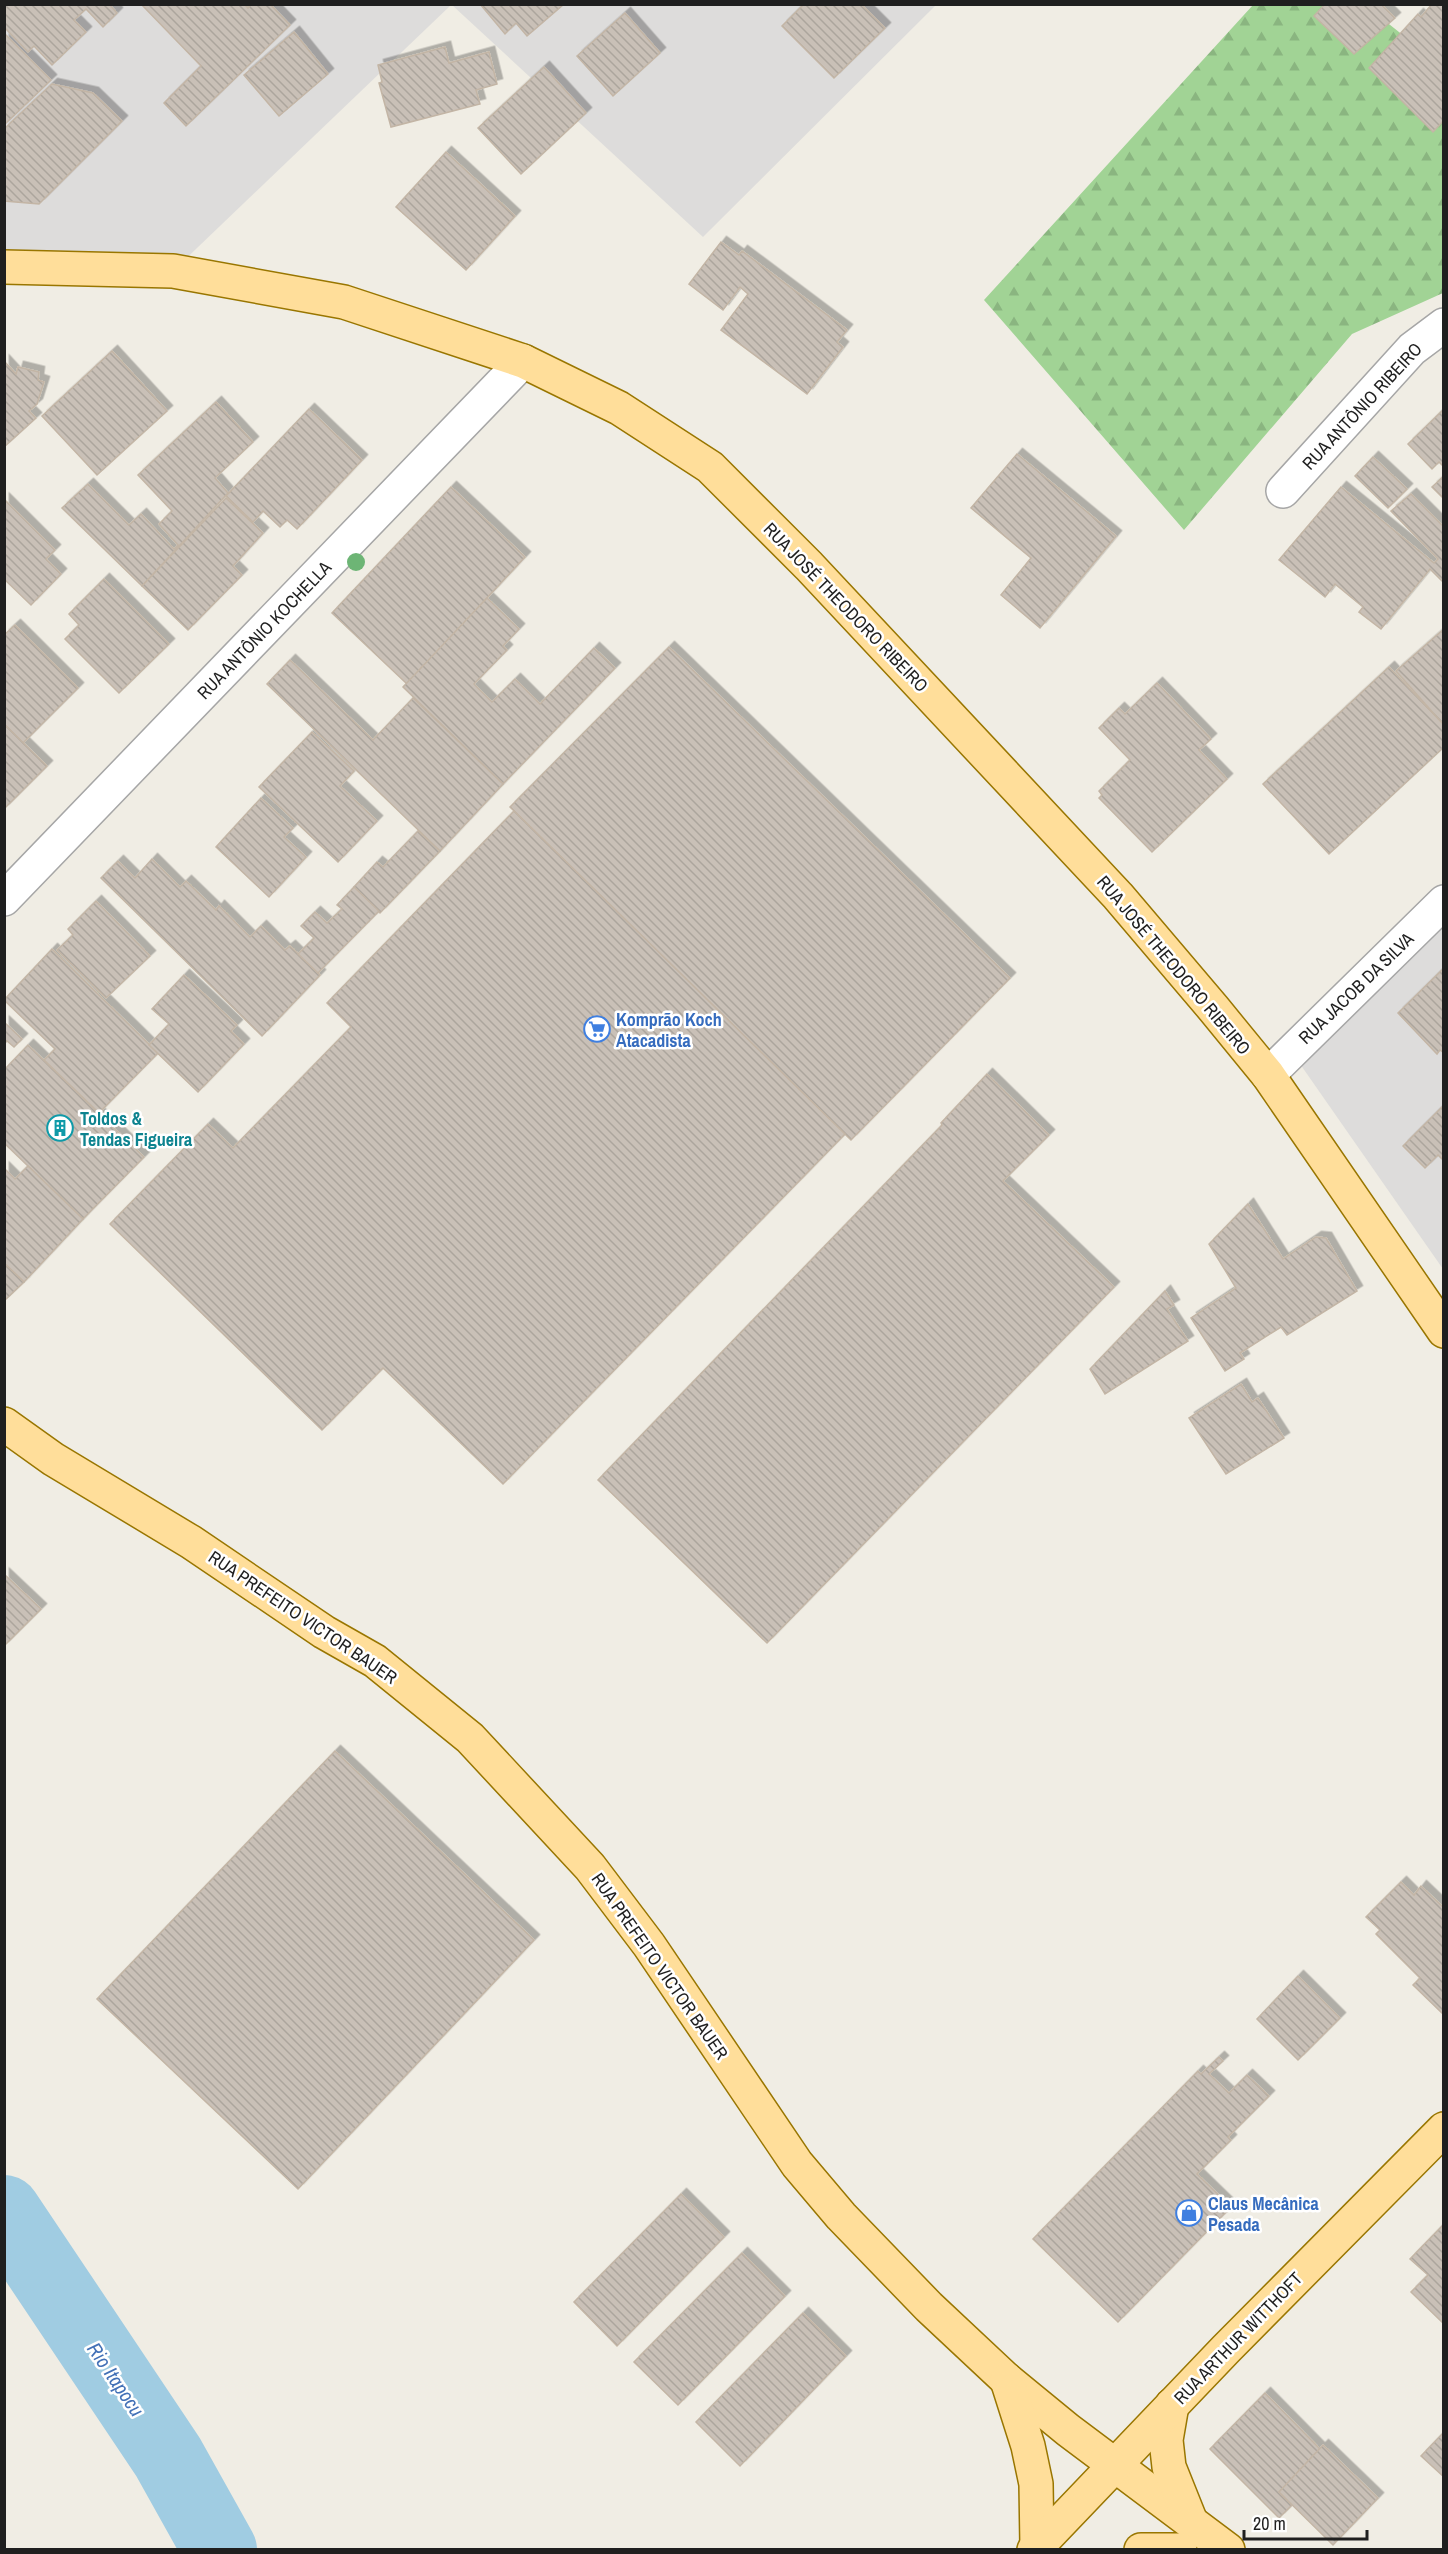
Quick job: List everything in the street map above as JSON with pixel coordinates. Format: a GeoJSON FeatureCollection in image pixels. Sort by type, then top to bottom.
{"type":"FeatureCollection","features":[{"type":"Feature","properties":{"kind":"main road","name":"RUA JOSÉ THEODORO RIBEIRO"},"geometry":{"type":"LineString","coordinates":[[4,267],[173,271],[344,302],[523,361],[619,408],[710,467],[809,566],[1118,896],[1268,1075],[1443,1331]]}},
{"type":"Feature","properties":{"kind":"main road","name":"RUA PREFEITO VICTOR BAUER"},"geometry":{"type":"LineString","coordinates":[[4,1424],[53,1459],[191,1542],[314,1625],[375,1661],[470,1738],[597,1876],[649,1945],[805,2173],[841,2216],[929,2307],[1007,2380],[1115,2465],[1186,2536],[1228,2550]]}},
{"type":"Feature","properties":{"kind":"main road","name":"RUA ARTHUR WITTHOFT"},"geometry":{"type":"LineString","coordinates":[[1036,2548],[1172,2405],[1443,2129]]}},
{"type":"Feature","properties":{"kind":"main road"},"geometry":{"type":"LineString","coordinates":[[1007,2380],[1028,2446],[1036,2484],[1036,2548]]}},
{"type":"Feature","properties":{"kind":"main road"},"geometry":{"type":"LineString","coordinates":[[1141,2550],[1186,2536],[1166,2440],[1172,2405]]}},
{"type":"Feature","properties":{"kind":"street","name":"RUA ANTÔNIO RIBEIRO"},"geometry":{"type":"LineString","coordinates":[[1283,491],[1412,349],[1443,325]]}},
{"type":"Feature","properties":{"kind":"street","name":"RUA ANTÔNIO KOCHELLA"},"geometry":{"type":"LineString","coordinates":[[10,882],[523,361]]}},
{"type":"Feature","properties":{"kind":"street","name":"RUA JACOB DA SILVA"},"geometry":{"type":"LineString","coordinates":[[1268,1075],[1443,902]]}},
{"type":"Feature","properties":{"kind":"shaded area"},"geometry":{"type":"Polygon","coordinates":[[[5,5],[451,5],[173,271],[5,253],[5,5]]]}},
{"type":"Feature","properties":{"kind":"shaded area"},"geometry":{"type":"Polygon","coordinates":[[[452,5],[936,5],[703,237],[452,5]]]}},
{"type":"Feature","properties":{"kind":"shaded area"},"geometry":{"type":"Polygon","coordinates":[[[1443,902],[1443,1269],[1291,1051],[1443,902]]]}},
{"type":"Feature","properties":{"kind":"green space"},"geometry":{"type":"Polygon","coordinates":[[[1253,5],[1365,5],[1443,67],[1443,293],[1352,334],[1184,530],[984,300],[1253,5]]]}},
{"type":"Feature","properties":{"kind":"building"},"geometry":{"type":"Polygon","coordinates":[[[4,4],[109,4],[117,13],[103,27],[86,9],[74,20],[86,32],[52,65],[34,46],[28,52],[4,27],[4,4]]]}},
{"type":"Feature","properties":{"kind":"building"},"geometry":{"type":"Polygon","coordinates":[[[141,4],[244,4],[248,8],[251,4],[270,4],[290,25],[186,126],[164,103],[201,66],[141,4]]]}},
{"type":"Feature","properties":{"kind":"building"},"geometry":{"type":"Polygon","coordinates":[[[480,4],[564,4],[527,36],[516,23],[505,34],[480,4]]]}},
{"type":"Feature","properties":{"kind":"building"},"geometry":{"type":"Polygon","coordinates":[[[804,4],[861,4],[885,28],[834,78],[782,26],[804,4]]]}},
{"type":"Feature","properties":{"kind":"building"},"geometry":{"type":"Polygon","coordinates":[[[1325,4],[1381,4],[1395,18],[1354,54],[1314,16],[1325,4]]]}},
{"type":"Feature","properties":{"kind":"building"},"geometry":{"type":"Polygon","coordinates":[[[1432,4],[1444,4],[1444,120],[1433,132],[1369,68],[1418,14],[1421,17],[1432,4]]]}},
{"type":"Feature","properties":{"kind":"building"},"geometry":{"type":"Polygon","coordinates":[[[625,13],[660,53],[613,96],[577,56],[625,13]]]}},
{"type":"Feature","properties":{"kind":"building"},"geometry":{"type":"Polygon","coordinates":[[[294,32],[328,74],[279,116],[244,75],[294,32]]]}},
{"type":"Feature","properties":{"kind":"building"},"geometry":{"type":"Polygon","coordinates":[[[4,33],[51,80],[4,125],[4,33]]]}},
{"type":"Feature","properties":{"kind":"building"},"geometry":{"type":"Polygon","coordinates":[[[445,47],[449,63],[489,52],[497,84],[476,90],[480,104],[391,127],[379,83],[382,82],[378,65],[445,47]]]}},
{"type":"Feature","properties":{"kind":"building"},"geometry":{"type":"Polygon","coordinates":[[[544,67],[586,113],[521,174],[478,128],[544,67]]]}},
{"type":"Feature","properties":{"kind":"building"},"geometry":{"type":"Polygon","coordinates":[[[52,84],[93,93],[122,121],[39,204],[4,201],[4,129],[52,84]]]}},
{"type":"Feature","properties":{"kind":"building"},"geometry":{"type":"Polygon","coordinates":[[[446,152],[515,216],[466,270],[396,207],[446,152]]]}},
{"type":"Feature","properties":{"kind":"building"},"geometry":{"type":"Polygon","coordinates":[[[721,242],[739,255],[742,251],[847,330],[837,342],[843,347],[807,394],[721,330],[748,294],[740,287],[723,310],[689,284],[721,242]]]}},
{"type":"Feature","properties":{"kind":"building"},"geometry":{"type":"Polygon","coordinates":[[[112,351],[167,411],[97,475],[42,416],[112,351]]]}},
{"type":"Feature","properties":{"kind":"building"},"geometry":{"type":"Polygon","coordinates":[[[4,361],[16,374],[18,367],[39,372],[38,380],[44,382],[37,404],[29,411],[36,418],[4,447],[4,361]]]}},
{"type":"Feature","properties":{"kind":"building"},"geometry":{"type":"Polygon","coordinates":[[[216,402],[253,442],[215,478],[228,493],[142,586],[62,508],[88,484],[129,525],[141,514],[174,549],[178,545],[159,524],[172,511],[138,475],[216,402]]]}},
{"type":"Feature","properties":{"kind":"building"},"geometry":{"type":"Polygon","coordinates":[[[309,409],[362,460],[297,529],[287,520],[280,527],[263,511],[253,522],[226,496],[309,409]]]}},
{"type":"Feature","properties":{"kind":"building"},"geometry":{"type":"Polygon","coordinates":[[[1444,409],[1444,467],[1439,462],[1432,469],[1408,444],[1444,409]]]}},
{"type":"Feature","properties":{"kind":"building"},"geometry":{"type":"Polygon","coordinates":[[[1017,454],[1116,536],[1040,628],[1001,595],[1031,558],[971,508],[1017,454]]]}},
{"type":"Feature","properties":{"kind":"building"},"geometry":{"type":"Polygon","coordinates":[[[1373,457],[1407,489],[1388,508],[1355,476],[1373,457]]]}},
{"type":"Feature","properties":{"kind":"building"},"geometry":{"type":"Polygon","coordinates":[[[1444,476],[1444,499],[1432,487],[1444,476]]]}},
{"type":"Feature","properties":{"kind":"building"},"geometry":{"type":"Polygon","coordinates":[[[451,487],[525,557],[407,684],[332,613],[451,487]]]}},
{"type":"Feature","properties":{"kind":"building"},"geometry":{"type":"Polygon","coordinates":[[[1341,487],[1434,563],[1438,559],[1391,511],[1411,494],[1444,527],[1444,583],[1430,569],[1381,629],[1359,612],[1363,607],[1335,584],[1325,597],[1279,560],[1341,487]]]}},
{"type":"Feature","properties":{"kind":"building"},"geometry":{"type":"Polygon","coordinates":[[[226,498],[263,533],[233,566],[242,575],[188,630],[142,586],[226,498]]]}},
{"type":"Feature","properties":{"kind":"building"},"geometry":{"type":"Polygon","coordinates":[[[4,499],[55,550],[46,559],[61,574],[31,605],[4,579],[4,499]]]}},
{"type":"Feature","properties":{"kind":"building"},"geometry":{"type":"Polygon","coordinates":[[[104,579],[169,644],[119,693],[65,639],[79,625],[69,614],[104,579]]]}},
{"type":"Feature","properties":{"kind":"building"},"geometry":{"type":"Polygon","coordinates":[[[487,598],[519,629],[503,646],[507,650],[474,684],[492,702],[515,679],[540,704],[594,648],[615,668],[503,784],[403,687],[487,598]]]}},
{"type":"Feature","properties":{"kind":"building"},"geometry":{"type":"Polygon","coordinates":[[[15,625],[78,688],[23,743],[4,724],[4,635],[15,625]]]}},
{"type":"Feature","properties":{"kind":"building"},"geometry":{"type":"Polygon","coordinates":[[[1444,629],[1444,725],[1396,671],[1444,629]]]}},
{"type":"Feature","properties":{"kind":"building"},"geometry":{"type":"Polygon","coordinates":[[[669,647],[1010,978],[851,1140],[510,807],[669,647]]]}},
{"type":"Feature","properties":{"kind":"building"},"geometry":{"type":"Polygon","coordinates":[[[290,660],[373,740],[413,698],[503,784],[440,851],[267,684],[290,660]]]}},
{"type":"Feature","properties":{"kind":"building"},"geometry":{"type":"Polygon","coordinates":[[[1389,667],[1444,725],[1444,747],[1329,854],[1263,784],[1389,667]]]}},
{"type":"Feature","properties":{"kind":"building"},"geometry":{"type":"Polygon","coordinates":[[[1157,683],[1211,739],[1199,750],[1227,779],[1152,852],[1099,798],[1102,795],[1099,791],[1130,760],[1099,728],[1119,708],[1125,714],[1157,683]]]}},
{"type":"Feature","properties":{"kind":"building"},"geometry":{"type":"Polygon","coordinates":[[[4,724],[47,766],[4,809],[4,724]]]}},
{"type":"Feature","properties":{"kind":"building"},"geometry":{"type":"Polygon","coordinates":[[[312,732],[354,771],[340,786],[377,821],[338,862],[259,787],[312,732]]]}},
{"type":"Feature","properties":{"kind":"building"},"geometry":{"type":"Polygon","coordinates":[[[261,798],[293,828],[284,837],[306,857],[269,897],[216,847],[261,798]]]}},
{"type":"Feature","properties":{"kind":"building"},"geometry":{"type":"Polygon","coordinates":[[[514,811],[845,1134],[503,1484],[383,1368],[322,1430],[110,1224],[208,1124],[233,1148],[351,1027],[327,1003],[514,811]]]}},
{"type":"Feature","properties":{"kind":"building"},"geometry":{"type":"Polygon","coordinates":[[[418,831],[440,851],[380,913],[354,887],[377,862],[383,867],[418,831]]]}},
{"type":"Feature","properties":{"kind":"building"},"geometry":{"type":"Polygon","coordinates":[[[152,859],[180,887],[186,881],[216,910],[219,906],[250,937],[261,926],[285,950],[290,946],[320,975],[262,1036],[101,878],[118,861],[135,878],[152,859]]]}},
{"type":"Feature","properties":{"kind":"building"},"geometry":{"type":"Polygon","coordinates":[[[354,887],[379,911],[318,973],[298,954],[314,938],[301,926],[315,912],[327,923],[342,909],[337,905],[354,887]]]}},
{"type":"Feature","properties":{"kind":"building"},"geometry":{"type":"Polygon","coordinates":[[[96,901],[150,956],[106,998],[57,950],[73,935],[68,929],[96,901]]]}},
{"type":"Feature","properties":{"kind":"building"},"geometry":{"type":"Polygon","coordinates":[[[52,949],[158,1053],[99,1113],[44,1060],[55,1049],[4,1000],[52,949]]]}},
{"type":"Feature","properties":{"kind":"building"},"geometry":{"type":"Polygon","coordinates":[[[1444,968],[1444,1053],[1440,1050],[1437,1054],[1398,1013],[1444,968]]]}},
{"type":"Feature","properties":{"kind":"building"},"geometry":{"type":"Polygon","coordinates":[[[184,975],[237,1025],[231,1031],[244,1044],[198,1092],[149,1045],[169,1024],[152,1009],[184,975]]]}},
{"type":"Feature","properties":{"kind":"building"},"geometry":{"type":"Polygon","coordinates":[[[4,1022],[22,1039],[14,1047],[7,1041],[4,1044],[4,1022]]]}},
{"type":"Feature","properties":{"kind":"building","name":"Toldos & Tendas Figueira"},"geometry":{"type":"Polygon","coordinates":[[[28,1045],[144,1157],[83,1219],[4,1143],[4,1070],[28,1045]]]}},
{"type":"Feature","properties":{"kind":"building"},"geometry":{"type":"Polygon","coordinates":[[[987,1074],[1049,1135],[1003,1181],[1114,1287],[767,1643],[598,1480],[942,1125],[941,1123],[987,1074]]]}},
{"type":"Feature","properties":{"kind":"building"},"geometry":{"type":"Polygon","coordinates":[[[1444,1105],[1444,1161],[1438,1155],[1425,1168],[1403,1146],[1444,1105]]]}},
{"type":"Feature","properties":{"kind":"building"},"geometry":{"type":"Polygon","coordinates":[[[28,1166],[83,1219],[24,1282],[4,1263],[4,1168],[15,1179],[28,1166]]]}},
{"type":"Feature","properties":{"kind":"building"},"geometry":{"type":"Polygon","coordinates":[[[1248,1204],[1283,1259],[1316,1237],[1326,1238],[1357,1291],[1287,1335],[1281,1327],[1240,1353],[1244,1359],[1225,1371],[1191,1318],[1236,1288],[1209,1244],[1248,1204]]]}},
{"type":"Feature","properties":{"kind":"building"},"geometry":{"type":"Polygon","coordinates":[[[4,1263],[24,1282],[4,1301],[4,1263]]]}},
{"type":"Feature","properties":{"kind":"building"},"geometry":{"type":"Polygon","coordinates":[[[1165,1291],[1174,1305],[1167,1309],[1188,1341],[1105,1394],[1090,1369],[1165,1291]]]}},
{"type":"Feature","properties":{"kind":"building"},"geometry":{"type":"Polygon","coordinates":[[[1241,1384],[1252,1402],[1258,1398],[1284,1438],[1226,1474],[1189,1418],[1241,1384]]]}},
{"type":"Feature","properties":{"kind":"building"},"geometry":{"type":"Polygon","coordinates":[[[4,1574],[41,1609],[4,1646],[4,1574]]]}},
{"type":"Feature","properties":{"kind":"building"},"geometry":{"type":"Polygon","coordinates":[[[335,1751],[534,1940],[298,2189],[97,1999],[335,1751]]]}},
{"type":"Feature","properties":{"kind":"building"},"geometry":{"type":"Polygon","coordinates":[[[1401,1882],[1414,1895],[1421,1886],[1444,1908],[1444,2015],[1413,1985],[1420,1978],[1376,1934],[1380,1930],[1366,1917],[1401,1882]]]}},
{"type":"Feature","properties":{"kind":"building"},"geometry":{"type":"Polygon","coordinates":[[[1298,1976],[1340,2018],[1298,2060],[1257,2019],[1298,1976]]]}},
{"type":"Feature","properties":{"kind":"building"},"geometry":{"type":"Polygon","coordinates":[[[1219,2057],[1223,2061],[1209,2074],[1229,2093],[1247,2075],[1269,2096],[1228,2137],[1231,2140],[1197,2174],[1227,2203],[1228,2210],[1118,2322],[1033,2239],[1198,2071],[1201,2074],[1219,2057]]]}},
{"type":"Feature","properties":{"kind":"building"},"geometry":{"type":"Polygon","coordinates":[[[681,2194],[724,2237],[617,2346],[574,2302],[681,2194]]]}},
{"type":"Feature","properties":{"kind":"building"},"geometry":{"type":"Polygon","coordinates":[[[1443,2225],[1444,2324],[1411,2292],[1428,2275],[1410,2259],[1443,2225]]]}},
{"type":"Feature","properties":{"kind":"building"},"geometry":{"type":"Polygon","coordinates":[[[742,2253],[785,2296],[678,2405],[634,2362],[742,2253]]]}},
{"type":"Feature","properties":{"kind":"building"},"geometry":{"type":"Polygon","coordinates":[[[803,2313],[846,2356],[740,2466],[696,2422],[803,2313]]]}},
{"type":"Feature","properties":{"kind":"building"},"geometry":{"type":"Polygon","coordinates":[[[1265,2393],[1320,2449],[1279,2492],[1292,2505],[1279,2518],[1210,2449],[1265,2393]]]}},
{"type":"Feature","properties":{"kind":"building"},"geometry":{"type":"Polygon","coordinates":[[[1444,2432],[1444,2477],[1421,2456],[1444,2432]]]}},
{"type":"Feature","properties":{"kind":"building"},"geometry":{"type":"Polygon","coordinates":[[[1323,2445],[1378,2498],[1333,2545],[1279,2492],[1323,2445]]]}},
{"type":"Feature","properties":{"kind":"waterway","name":"Rio Itapocu"},"geometry":{"type":"LineString","coordinates":[[4,2212],[168,2457],[220,2550]]}},
{"type":"Feature","properties":{"kind":"place","name":"Komprão Koch Atacadista"},"geometry":{"type":"Point","coordinates":[597,1029]}},
{"type":"Feature","properties":{"kind":"place","name":"Toldos & Tendas Figueira"},"geometry":{"type":"Point","coordinates":[60,1128]}},
{"type":"Feature","properties":{"kind":"place","name":"Claus Mecânica Pesada"},"geometry":{"type":"Point","coordinates":[1189,2213]}}]}
